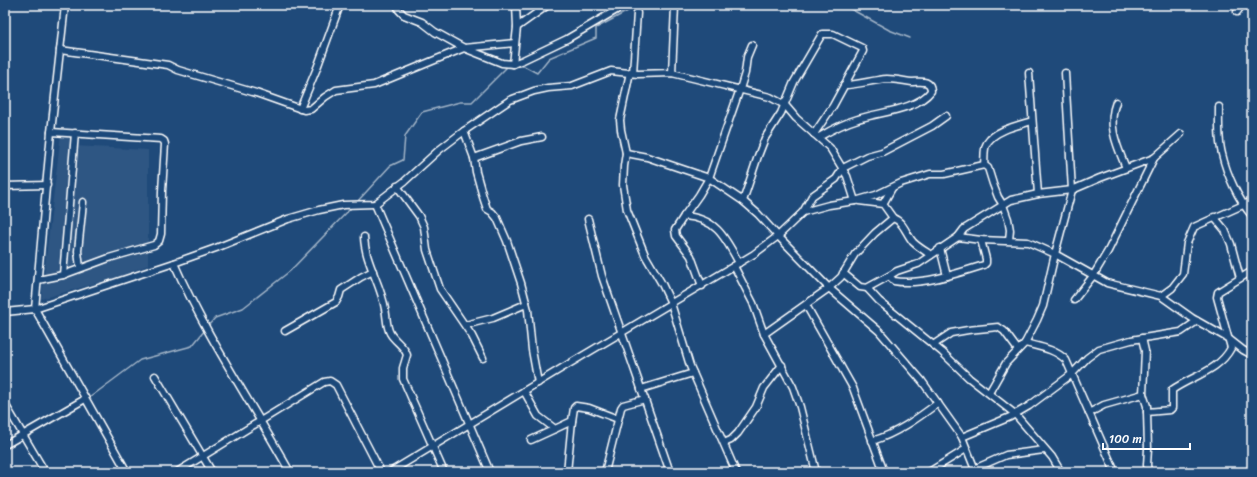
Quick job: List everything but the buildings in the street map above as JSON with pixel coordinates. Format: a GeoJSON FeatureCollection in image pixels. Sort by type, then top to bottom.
{"type":"FeatureCollection","features":[{"type":"Feature","properties":{"kind":"street"},"geometry":{"type":"LineString","coordinates":[[66,5],[51,132],[35,309],[127,472]]}},
{"type":"Feature","properties":{"kind":"street"},"geometry":{"type":"LineString","coordinates":[[300,109],[340,5]]}},
{"type":"Feature","properties":{"kind":"street"},"geometry":{"type":"LineString","coordinates":[[397,5],[399,10],[404,15],[422,22],[435,32],[464,48],[502,63],[513,64],[568,39],[625,5]]}},
{"type":"Feature","properties":{"kind":"street"},"geometry":{"type":"LineString","coordinates":[[513,64],[517,27],[516,5]]}},
{"type":"Feature","properties":{"kind":"street"},"geometry":{"type":"LineString","coordinates":[[517,27],[548,5]]}},
{"type":"Feature","properties":{"kind":"street"},"geometry":{"type":"LineString","coordinates":[[1237,12],[1242,5]]}},
{"type":"Feature","properties":{"kind":"street"},"geometry":{"type":"LineString","coordinates":[[672,73],[674,6]]}},
{"type":"Feature","properties":{"kind":"street"},"geometry":{"type":"LineString","coordinates":[[636,13],[632,73],[620,120],[626,153],[623,185],[627,210],[645,256],[662,284],[671,303],[690,366],[736,472]]}},
{"type":"Feature","properties":{"kind":"street"},"geometry":{"type":"LineString","coordinates":[[743,201],[765,138],[785,105],[794,82],[822,34],[833,34],[862,48],[863,51],[816,135]]}},
{"type":"Feature","properties":{"kind":"street"},"geometry":{"type":"LineString","coordinates":[[60,50],[168,65],[178,70],[256,93],[304,110],[311,109],[336,90],[374,85],[424,66],[464,48],[515,43]]}},
{"type":"Feature","properties":{"kind":"street"},"geometry":{"type":"LineString","coordinates":[[702,286],[691,256],[676,236],[675,230],[709,178],[740,89],[745,73],[747,57],[752,45]]}},
{"type":"Feature","properties":{"kind":"street"},"geometry":{"type":"LineString","coordinates":[[5,312],[35,309],[174,263],[288,219],[318,210],[343,205],[375,204],[439,150],[510,100],[534,91],[572,86],[612,71],[632,73],[672,73],[770,97],[785,105],[796,118],[830,148],[843,168],[855,201]]}},
{"type":"Feature","properties":{"kind":"street"},"geometry":{"type":"LineString","coordinates":[[1029,73],[1038,194]]}},
{"type":"Feature","properties":{"kind":"street"},"geometry":{"type":"LineString","coordinates":[[989,393],[1006,363],[1025,343],[1037,320],[1072,190],[1065,74]]}},
{"type":"Feature","properties":{"kind":"street"},"geometry":{"type":"LineString","coordinates":[[816,135],[856,119],[899,109],[916,102],[931,91],[929,83],[925,81],[914,82],[890,79],[875,80],[858,85],[844,85]]}},
{"type":"Feature","properties":{"kind":"street"},"geometry":{"type":"LineString","coordinates":[[1116,102],[1113,111],[1112,123],[1114,136],[1126,168]]}},
{"type":"Feature","properties":{"kind":"street"},"geometry":{"type":"LineString","coordinates":[[1219,107],[1220,142],[1226,168],[1242,204],[1252,216]]}},
{"type":"Feature","properties":{"kind":"street"},"geometry":{"type":"LineString","coordinates":[[390,472],[754,254],[778,236],[803,212],[812,196],[836,179],[843,168],[867,156],[882,152],[932,126],[946,116]]}},
{"type":"Feature","properties":{"kind":"street"},"geometry":{"type":"LineString","coordinates":[[984,165],[986,143],[994,136],[1005,130],[1032,121]]}},
{"type":"Feature","properties":{"kind":"street"},"geometry":{"type":"LineString","coordinates":[[464,131],[474,158],[482,197],[487,209],[497,218],[507,241],[526,304],[538,383]]}},
{"type":"Feature","properties":{"kind":"street"},"geometry":{"type":"LineString","coordinates":[[38,280],[63,275],[80,268],[154,245],[159,241],[161,234],[164,141],[161,139],[51,132]]}},
{"type":"Feature","properties":{"kind":"street"},"geometry":{"type":"LineString","coordinates":[[63,275],[75,133]]}},
{"type":"Feature","properties":{"kind":"street"},"geometry":{"type":"LineString","coordinates":[[843,273],[860,287],[867,288],[897,271],[918,264],[958,237],[964,229],[1003,205],[1019,198],[1072,190],[1154,158],[1182,134]]}},
{"type":"Feature","properties":{"kind":"street"},"geometry":{"type":"LineString","coordinates":[[474,158],[521,141],[542,137]]}},
{"type":"Feature","properties":{"kind":"street"},"geometry":{"type":"LineString","coordinates":[[626,153],[647,157],[709,178],[743,201],[758,214],[829,288],[879,331],[922,381],[962,437],[975,470],[1006,455],[1044,450]]}},
{"type":"Feature","properties":{"kind":"street"},"geometry":{"type":"LineString","coordinates":[[1074,300],[1094,276],[1154,158]]}},
{"type":"Feature","properties":{"kind":"street"},"geometry":{"type":"LineString","coordinates":[[803,212],[876,195],[901,183],[930,174],[944,174],[984,165]]}},
{"type":"Feature","properties":{"kind":"street"},"geometry":{"type":"LineString","coordinates":[[984,165],[988,168],[998,197],[1003,205],[1008,219],[1010,230],[1009,240]]}},
{"type":"Feature","properties":{"kind":"street"},"geometry":{"type":"LineString","coordinates":[[5,186],[47,184]]}},
{"type":"Feature","properties":{"kind":"street"},"geometry":{"type":"LineString","coordinates":[[397,186],[419,216],[424,227],[428,250],[440,289],[479,347],[483,358]]}},
{"type":"Feature","properties":{"kind":"street"},"geometry":{"type":"LineString","coordinates":[[883,204],[892,188]]}},
{"type":"Feature","properties":{"kind":"street"},"geometry":{"type":"LineString","coordinates":[[855,201],[883,204],[893,218],[898,220],[903,226],[913,241],[931,255]]}},
{"type":"Feature","properties":{"kind":"street"},"geometry":{"type":"LineString","coordinates":[[1161,296],[1172,288],[1183,274],[1187,243],[1194,227],[1242,204],[1252,201]]}},
{"type":"Feature","properties":{"kind":"street"},"geometry":{"type":"LineString","coordinates":[[80,268],[78,250],[83,202]]}},
{"type":"Feature","properties":{"kind":"street"},"geometry":{"type":"LineString","coordinates":[[375,204],[490,472]]}},
{"type":"Feature","properties":{"kind":"street"},"geometry":{"type":"LineString","coordinates":[[684,216],[692,216],[708,222],[723,235],[753,303],[764,334],[794,387],[816,472]]}},
{"type":"Feature","properties":{"kind":"street"},"geometry":{"type":"LineString","coordinates":[[1214,217],[1225,230],[1231,244],[1240,278]]}},
{"type":"Feature","properties":{"kind":"street"},"geometry":{"type":"LineString","coordinates":[[764,334],[829,288],[843,273],[854,254],[893,218]]}},
{"type":"Feature","properties":{"kind":"street"},"geometry":{"type":"LineString","coordinates":[[588,219],[602,276],[615,317],[622,333],[670,472]]}},
{"type":"Feature","properties":{"kind":"street"},"geometry":{"type":"LineString","coordinates":[[364,237],[366,253],[383,299],[388,329],[392,336],[403,347],[407,355],[403,368],[403,379],[444,472]]}},
{"type":"Feature","properties":{"kind":"street"},"geometry":{"type":"LineString","coordinates":[[958,237],[981,240],[1028,242],[1055,254],[1107,283],[1161,296],[1197,321],[1229,339],[1252,355]]}},
{"type":"Feature","properties":{"kind":"street"},"geometry":{"type":"LineString","coordinates":[[889,276],[894,281],[904,283],[914,282],[947,276],[984,265],[986,263],[981,240]]}},
{"type":"Feature","properties":{"kind":"street"},"geometry":{"type":"LineString","coordinates":[[940,248],[947,276]]}},
{"type":"Feature","properties":{"kind":"street"},"geometry":{"type":"LineString","coordinates":[[174,263],[188,295],[208,332],[290,472]]}},
{"type":"Feature","properties":{"kind":"street"},"geometry":{"type":"LineString","coordinates":[[285,331],[336,302],[341,290],[373,271]]}},
{"type":"Feature","properties":{"kind":"street"},"geometry":{"type":"LineString","coordinates":[[1147,412],[1170,410],[1172,408],[1172,390],[1196,378],[1221,361],[1227,355],[1231,348],[1217,297],[1218,292],[1222,288],[1252,271]]}},
{"type":"Feature","properties":{"kind":"street"},"geometry":{"type":"LineString","coordinates":[[867,288],[879,301],[933,345],[969,378],[1015,414],[1044,450],[1052,457],[1061,472]]}},
{"type":"Feature","properties":{"kind":"street"},"geometry":{"type":"LineString","coordinates":[[465,325],[493,318],[526,304]]}},
{"type":"Feature","properties":{"kind":"street"},"geometry":{"type":"LineString","coordinates":[[806,305],[853,388],[884,472]]}},
{"type":"Feature","properties":{"kind":"street"},"geometry":{"type":"LineString","coordinates":[[962,437],[1015,414],[1072,375],[1087,358],[1099,349],[1130,340],[1181,332],[1197,321]]}},
{"type":"Feature","properties":{"kind":"street"},"geometry":{"type":"LineString","coordinates":[[933,345],[951,334],[968,330],[998,327],[1004,331],[1018,350]]}},
{"type":"Feature","properties":{"kind":"street"},"geometry":{"type":"LineString","coordinates":[[1142,338],[1145,351],[1143,394],[1147,406],[1148,472]]}},
{"type":"Feature","properties":{"kind":"street"},"geometry":{"type":"LineString","coordinates":[[1025,343],[1054,351],[1061,354],[1066,360],[1115,472]]}},
{"type":"Feature","properties":{"kind":"street"},"geometry":{"type":"LineString","coordinates":[[724,443],[731,440],[738,433],[756,407],[764,388],[782,365]]}},
{"type":"Feature","properties":{"kind":"street"},"geometry":{"type":"LineString","coordinates":[[641,389],[693,373]]}},
{"type":"Feature","properties":{"kind":"street"},"geometry":{"type":"LineString","coordinates":[[154,376],[212,472]]}},
{"type":"Feature","properties":{"kind":"street"},"geometry":{"type":"LineString","coordinates":[[177,472],[324,382],[330,381],[336,385],[381,472]]}},
{"type":"Feature","properties":{"kind":"street"},"geometry":{"type":"LineString","coordinates":[[524,391],[538,416],[555,429]]}},
{"type":"Feature","properties":{"kind":"street"},"geometry":{"type":"LineString","coordinates":[[1089,413],[1104,405],[1143,394]]}},
{"type":"Feature","properties":{"kind":"street"},"geometry":{"type":"LineString","coordinates":[[5,445],[85,399]]}},
{"type":"Feature","properties":{"kind":"street"},"geometry":{"type":"LineString","coordinates":[[605,472],[622,405],[645,399]]}},
{"type":"Feature","properties":{"kind":"street"},"geometry":{"type":"LineString","coordinates":[[872,441],[884,438],[914,421],[938,403]]}},
{"type":"Feature","properties":{"kind":"street"},"geometry":{"type":"LineString","coordinates":[[5,404],[45,472]]}},
{"type":"Feature","properties":{"kind":"street"},"geometry":{"type":"LineString","coordinates":[[567,472],[574,408],[576,406],[589,408],[618,419]]}},
{"type":"Feature","properties":{"kind":"street"},"geometry":{"type":"LineString","coordinates":[[531,440],[572,421]]}},
{"type":"Feature","properties":{"kind":"street"},"geometry":{"type":"LineString","coordinates":[[929,472],[966,449]]}},
{"type":"Feature","properties":{"kind":"shaded area"},"geometry":{"type":"Polygon","coordinates":[[[61,133],[77,134],[74,146],[148,150],[148,265],[121,276],[41,299],[61,133]]]}},
{"type":"Feature","properties":{"kind":"waterway"},"geometry":{"type":"LineString","coordinates":[[515,66],[524,66],[537,73],[549,58],[596,38],[596,28],[639,5]]}},
{"type":"Feature","properties":{"kind":"waterway"},"geometry":{"type":"LineString","coordinates":[[826,5],[849,8],[889,30],[910,38]]}},
{"type":"Feature","properties":{"kind":"waterway"},"geometry":{"type":"LineString","coordinates":[[356,203],[390,166],[403,160],[405,136],[422,112],[460,102],[472,102],[509,65]]}},
{"type":"Feature","properties":{"kind":"waterway"},"geometry":{"type":"LineString","coordinates":[[207,327],[215,318],[243,308],[290,271],[352,207]]}},
{"type":"Feature","properties":{"kind":"waterway"},"geometry":{"type":"LineString","coordinates":[[89,398],[140,360],[192,346],[205,330]]}}]}
